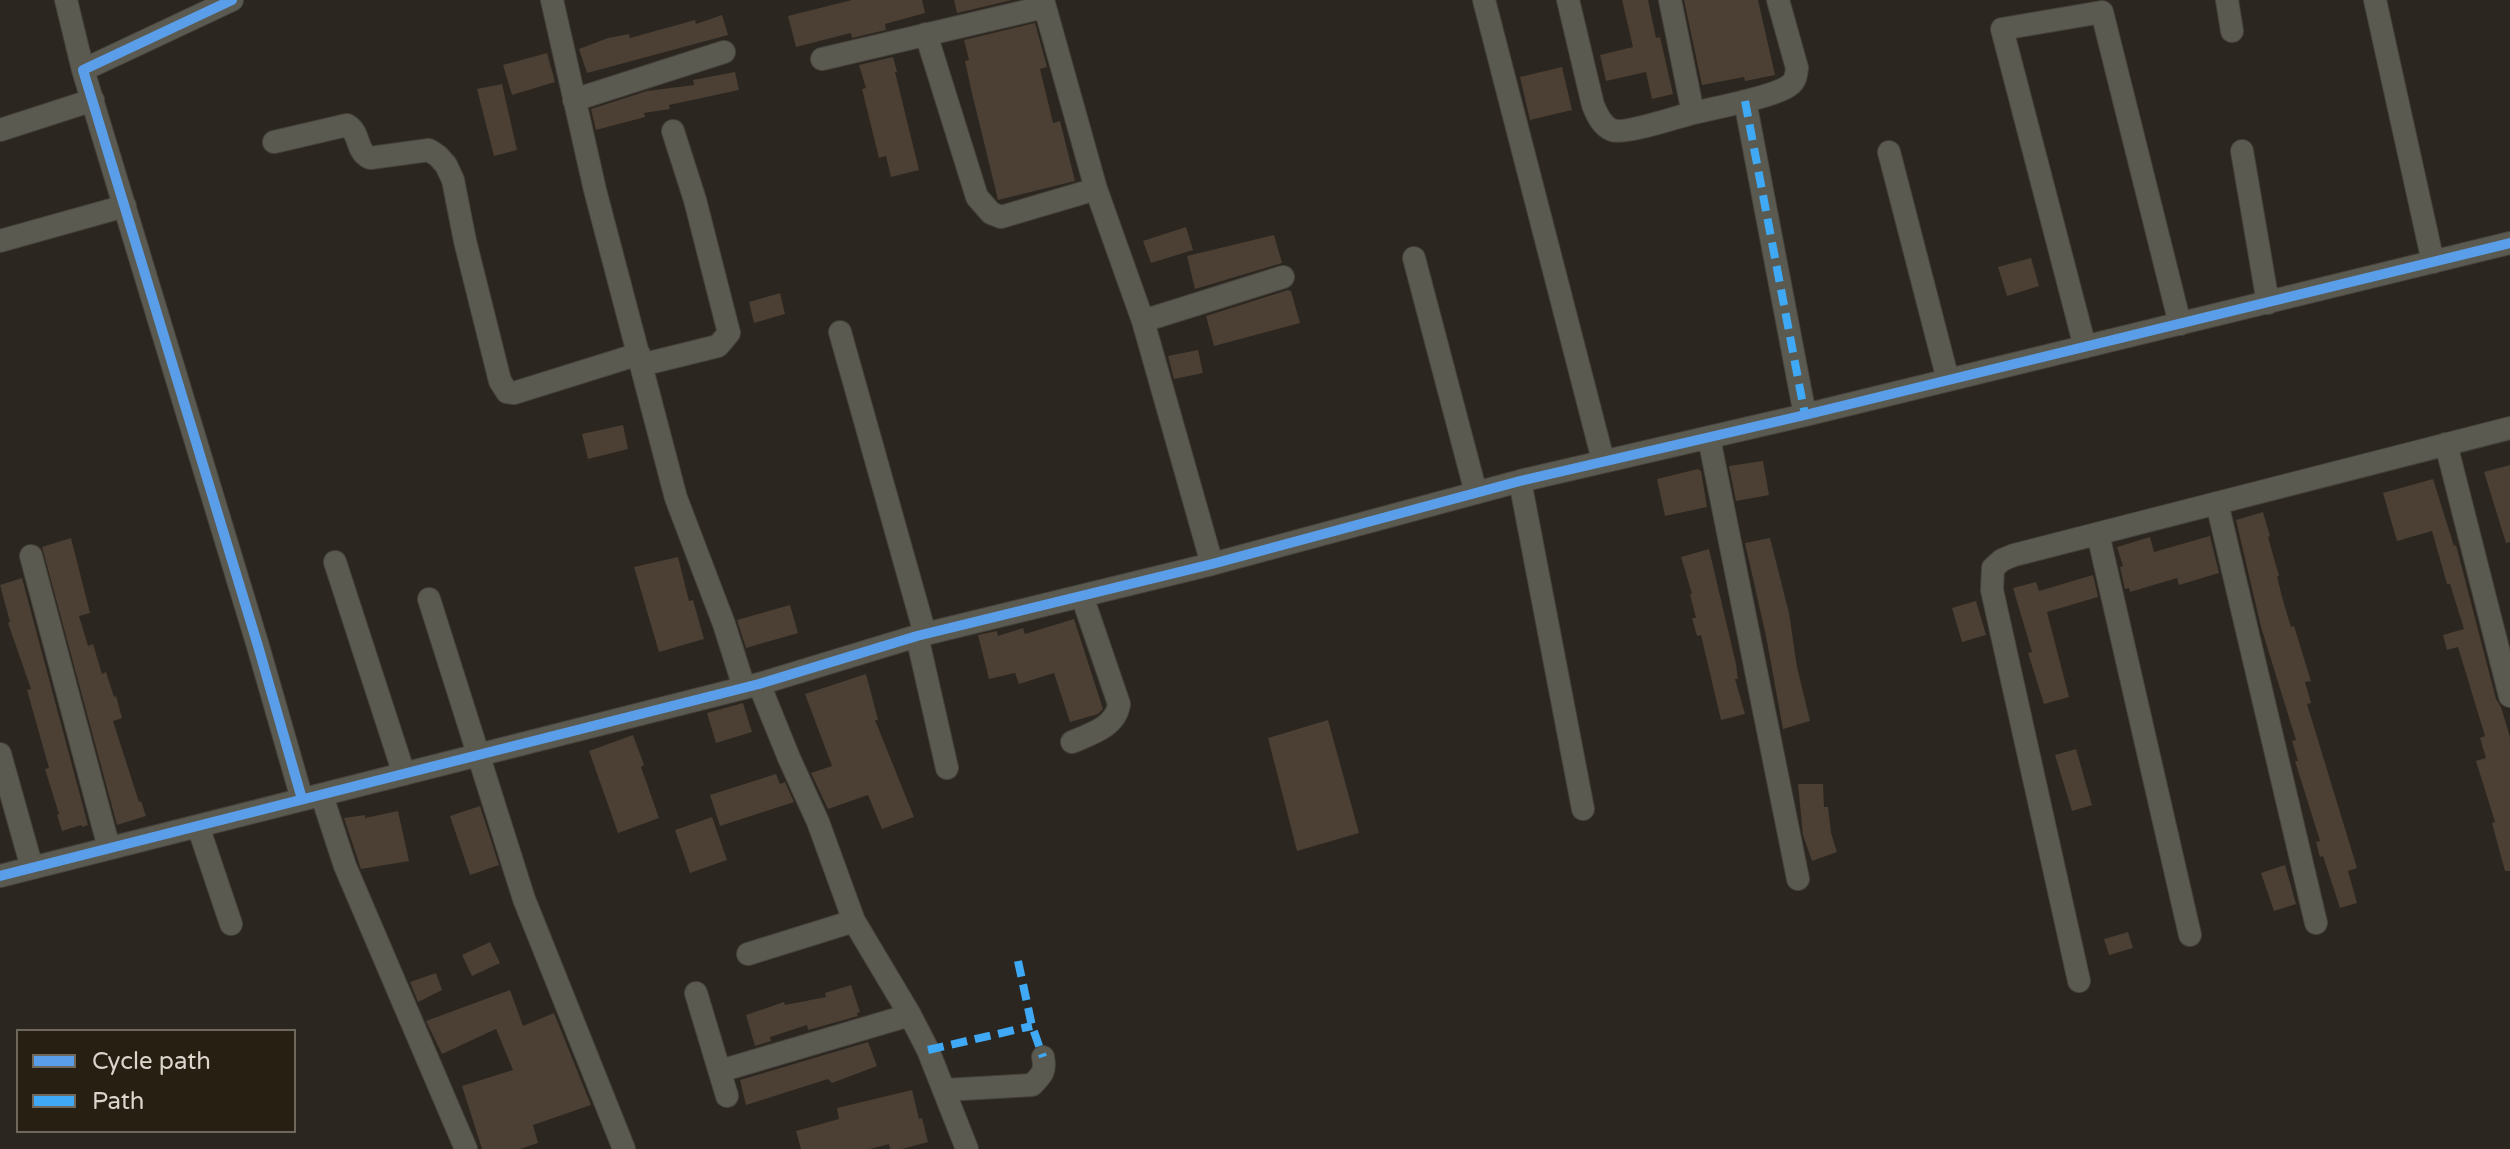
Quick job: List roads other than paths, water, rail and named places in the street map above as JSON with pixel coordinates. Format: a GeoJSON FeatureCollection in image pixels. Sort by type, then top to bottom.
{"type":"FeatureCollection","features":[{"type":"Feature","properties":{"kind":"street"},"geometry":{"type":"LineString","coordinates":[[66,0],[83,70],[312,797],[345,866],[466,1149]]}},
{"type":"Feature","properties":{"kind":"street"},"geometry":{"type":"LineString","coordinates":[[83,70],[232,0]]}},
{"type":"Feature","properties":{"kind":"street"},"geometry":{"type":"LineString","coordinates":[[552,0],[574,100],[676,498],[724,624],[818,822],[854,921],[928,1050],[967,1149]]}},
{"type":"Feature","properties":{"kind":"street"},"geometry":{"type":"LineString","coordinates":[[1484,0],[1603,460]]}},
{"type":"Feature","properties":{"kind":"street"},"geometry":{"type":"LineString","coordinates":[[1568,0],[1593,105],[1599,119],[1609,129],[1622,131],[1745,101],[1789,86],[1796,79],[1797,68],[1778,0]]}},
{"type":"Feature","properties":{"kind":"street"},"geometry":{"type":"LineString","coordinates":[[1670,0],[1693,113]]}},
{"type":"Feature","properties":{"kind":"street"},"geometry":{"type":"LineString","coordinates":[[2227,0],[2232,31]]}},
{"type":"Feature","properties":{"kind":"street"},"geometry":{"type":"LineString","coordinates":[[2375,0],[2433,262]]}},
{"type":"Feature","properties":{"kind":"street"},"geometry":{"type":"LineString","coordinates":[[822,59],[1044,3],[1096,189],[1143,321],[1212,564]]}},
{"type":"Feature","properties":{"kind":"street"},"geometry":{"type":"LineString","coordinates":[[2085,347],[2002,29],[2102,12],[2180,324]]}},
{"type":"Feature","properties":{"kind":"street"},"geometry":{"type":"LineString","coordinates":[[926,34],[977,197],[991,213],[1001,217],[1096,189]]}},
{"type":"Feature","properties":{"kind":"street"},"geometry":{"type":"LineString","coordinates":[[574,100],[724,52]]}},
{"type":"Feature","properties":{"kind":"street"},"geometry":{"type":"LineString","coordinates":[[0,130],[93,100]]}},
{"type":"Feature","properties":{"kind":"street"},"geometry":{"type":"LineString","coordinates":[[1745,101],[1805,415]]}},
{"type":"Feature","properties":{"kind":"street"},"geometry":{"type":"LineString","coordinates":[[274,142],[347,125],[355,132],[360,150],[370,158],[429,150],[438,156],[453,180],[500,381],[507,392],[514,393],[640,360],[718,346],[729,333],[695,200],[673,131]]}},
{"type":"Feature","properties":{"kind":"street"},"geometry":{"type":"LineString","coordinates":[[2242,151],[2268,303]]}},
{"type":"Feature","properties":{"kind":"street"},"geometry":{"type":"LineString","coordinates":[[1889,152],[1948,380]]}},
{"type":"Feature","properties":{"kind":"street"},"geometry":{"type":"LineString","coordinates":[[0,241],[125,206]]}},
{"type":"Feature","properties":{"kind":"street"},"geometry":{"type":"LineString","coordinates":[[0,876],[752,686],[921,635],[1212,564],[1603,460],[1709,438],[2510,243]]}},
{"type":"Feature","properties":{"kind":"street"},"geometry":{"type":"LineString","coordinates":[[1414,258],[1476,493]]}},
{"type":"Feature","properties":{"kind":"street"},"geometry":{"type":"LineString","coordinates":[[1143,321],[1283,277]]}},
{"type":"Feature","properties":{"kind":"street"},"geometry":{"type":"LineString","coordinates":[[840,332],[921,635],[947,768]]}},
{"type":"Feature","properties":{"kind":"street"},"geometry":{"type":"LineString","coordinates":[[2079,981],[1992,590],[1993,568],[2002,560],[2098,534],[2510,428]]}},
{"type":"Feature","properties":{"kind":"street"},"geometry":{"type":"LineString","coordinates":[[1709,438],[1798,879]]}},
{"type":"Feature","properties":{"kind":"street"},"geometry":{"type":"LineString","coordinates":[[2446,444],[2510,696]]}},
{"type":"Feature","properties":{"kind":"street"},"geometry":{"type":"LineString","coordinates":[[1520,481],[1583,809]]}},
{"type":"Feature","properties":{"kind":"street"},"geometry":{"type":"LineString","coordinates":[[2217,503],[2316,923]]}},
{"type":"Feature","properties":{"kind":"street"},"geometry":{"type":"LineString","coordinates":[[2098,534],[2190,935]]}},
{"type":"Feature","properties":{"kind":"street"},"geometry":{"type":"LineString","coordinates":[[31,556],[109,848]]}},
{"type":"Feature","properties":{"kind":"street"},"geometry":{"type":"LineString","coordinates":[[335,562],[404,774]]}},
{"type":"Feature","properties":{"kind":"street"},"geometry":{"type":"LineString","coordinates":[[1072,742],[1105,726],[1114,718],[1119,704],[1082,596]]}},
{"type":"Feature","properties":{"kind":"street"},"geometry":{"type":"LineString","coordinates":[[429,599],[524,899],[624,1149]]}},
{"type":"Feature","properties":{"kind":"street"},"geometry":{"type":"LineString","coordinates":[[0,754],[32,868]]}},
{"type":"Feature","properties":{"kind":"street"},"geometry":{"type":"LineString","coordinates":[[198,826],[231,924]]}},
{"type":"Feature","properties":{"kind":"street"},"geometry":{"type":"LineString","coordinates":[[748,954],[854,921]]}},
{"type":"Feature","properties":{"kind":"street"},"geometry":{"type":"LineString","coordinates":[[696,993],[727,1096]]}},
{"type":"Feature","properties":{"kind":"street"},"geometry":{"type":"LineString","coordinates":[[720,1071],[910,1015]]}},
{"type":"Feature","properties":{"kind":"street"},"geometry":{"type":"LineString","coordinates":[[945,1090],[1032,1085],[1046,1068],[1043,1057]]}}]}
